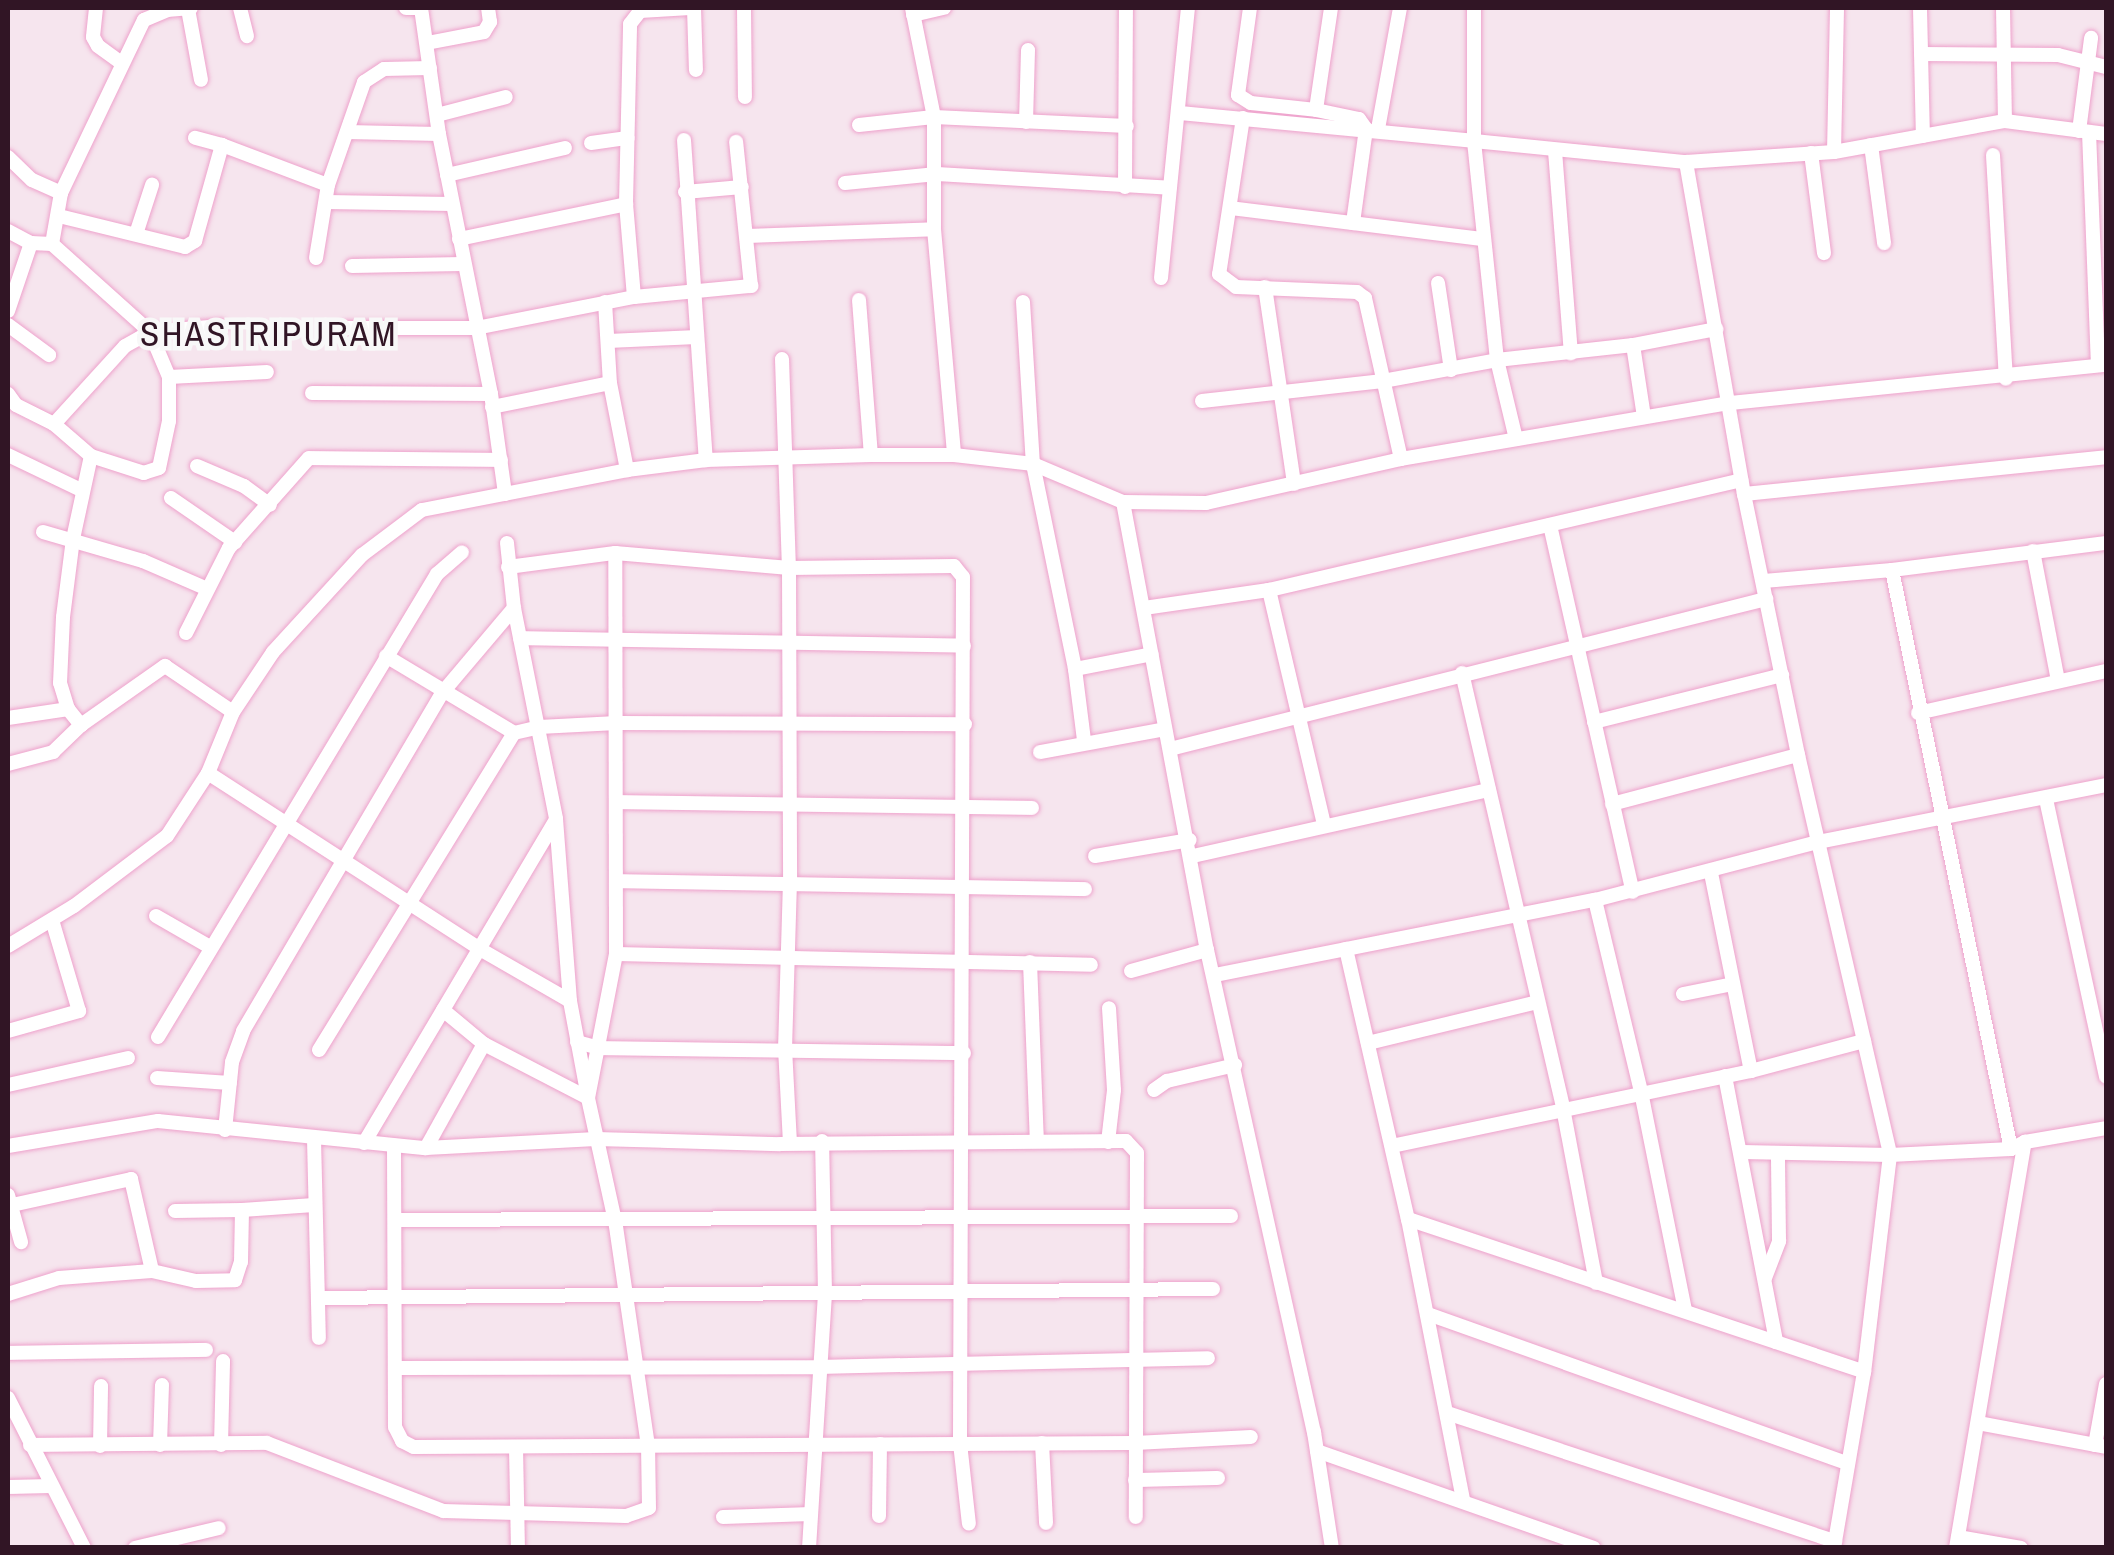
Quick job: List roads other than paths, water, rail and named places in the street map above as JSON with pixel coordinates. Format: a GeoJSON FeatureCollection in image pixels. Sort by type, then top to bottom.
{"type":"FeatureCollection","features":[{"type":"Feature","properties":{"kind":"street"},"geometry":{"type":"LineString","coordinates":[[96,8],[94,36],[98,46],[120,62]]}},
{"type":"Feature","properties":{"kind":"street"},"geometry":{"type":"LineString","coordinates":[[52,244],[61,193],[120,62],[144,20],[167,9],[189,8],[202,80]]}},
{"type":"Feature","properties":{"kind":"street"},"geometry":{"type":"LineString","coordinates":[[240,8],[247,36]]}},
{"type":"Feature","properties":{"kind":"street"},"geometry":{"type":"LineString","coordinates":[[406,8],[421,8],[505,494]]}},
{"type":"Feature","properties":{"kind":"street"},"geometry":{"type":"LineString","coordinates":[[426,43],[484,32],[489,28],[488,8]]}},
{"type":"Feature","properties":{"kind":"street"},"geometry":{"type":"LineString","coordinates":[[634,297],[626,204],[632,16],[640,11],[692,8],[696,70]]}},
{"type":"Feature","properties":{"kind":"street"},"geometry":{"type":"LineString","coordinates":[[744,8],[745,97]]}},
{"type":"Feature","properties":{"kind":"street"},"geometry":{"type":"LineString","coordinates":[[944,8],[912,11],[934,117],[938,174],[934,229],[954,455]]}},
{"type":"Feature","properties":{"kind":"street"},"geometry":{"type":"LineString","coordinates":[[1125,187],[1126,8]]}},
{"type":"Feature","properties":{"kind":"street"},"geometry":{"type":"LineString","coordinates":[[1161,278],[1188,8]]}},
{"type":"Feature","properties":{"kind":"street"},"geometry":{"type":"LineString","coordinates":[[1250,8],[1238,95],[1251,103],[1360,119],[1372,129]]}},
{"type":"Feature","properties":{"kind":"street"},"geometry":{"type":"LineString","coordinates":[[1316,110],[1331,8]]}},
{"type":"Feature","properties":{"kind":"street"},"geometry":{"type":"LineString","coordinates":[[1353,224],[1400,8]]}},
{"type":"Feature","properties":{"kind":"street"},"geometry":{"type":"LineString","coordinates":[[1474,8],[1474,141],[1483,239],[1497,360],[1516,439]]}},
{"type":"Feature","properties":{"kind":"street"},"geometry":{"type":"LineString","coordinates":[[1834,152],[1837,8]]}},
{"type":"Feature","properties":{"kind":"street"},"geometry":{"type":"LineString","coordinates":[[1920,8],[1923,136]]}},
{"type":"Feature","properties":{"kind":"street"},"geometry":{"type":"LineString","coordinates":[[2003,8],[2004,122]]}},
{"type":"Feature","properties":{"kind":"street"},"geometry":{"type":"LineString","coordinates":[[8,946],[52,920],[166,836],[208,773],[233,712],[273,652],[362,556],[422,510],[626,470],[706,460],[872,455],[954,455],[1032,464],[1123,502],[1206,503],[1401,459],[1644,417],[1730,404],[2102,365],[2100,264],[2084,132],[2090,38]]}},
{"type":"Feature","properties":{"kind":"street"},"geometry":{"type":"LineString","coordinates":[[1026,122],[1028,50]]}},
{"type":"Feature","properties":{"kind":"street"},"geometry":{"type":"LineString","coordinates":[[1921,54],[2058,55],[2106,67]]}},
{"type":"Feature","properties":{"kind":"street"},"geometry":{"type":"LineString","coordinates":[[316,258],[328,185],[348,132],[356,96],[368,76],[384,68],[430,68]]}},
{"type":"Feature","properties":{"kind":"street"},"geometry":{"type":"LineString","coordinates":[[437,115],[506,97]]}},
{"type":"Feature","properties":{"kind":"street"},"geometry":{"type":"LineString","coordinates":[[1179,113],[1686,162],[1834,152],[2004,122],[2106,134]]}},
{"type":"Feature","properties":{"kind":"street"},"geometry":{"type":"LineString","coordinates":[[859,125],[934,117],[1128,126]]}},
{"type":"Feature","properties":{"kind":"street"},"geometry":{"type":"LineString","coordinates":[[1243,118],[1219,274],[1236,287],[1357,292],[1365,298],[1401,459]]}},
{"type":"Feature","properties":{"kind":"street"},"geometry":{"type":"LineString","coordinates":[[348,132],[440,134]]}},
{"type":"Feature","properties":{"kind":"street"},"geometry":{"type":"LineString","coordinates":[[195,138],[328,185]]}},
{"type":"Feature","properties":{"kind":"street"},"geometry":{"type":"LineString","coordinates":[[591,143],[628,138]]}},
{"type":"Feature","properties":{"kind":"street"},"geometry":{"type":"LineString","coordinates":[[684,140],[706,460]]}},
{"type":"Feature","properties":{"kind":"street"},"geometry":{"type":"LineString","coordinates":[[344,328],[476,328],[634,297],[750,286],[736,142]]}},
{"type":"Feature","properties":{"kind":"street"},"geometry":{"type":"LineString","coordinates":[[59,216],[184,247],[194,241],[222,145]]}},
{"type":"Feature","properties":{"kind":"street"},"geometry":{"type":"LineString","coordinates":[[1871,145],[1884,243]]}},
{"type":"Feature","properties":{"kind":"street"},"geometry":{"type":"LineString","coordinates":[[448,175],[565,148]]}},
{"type":"Feature","properties":{"kind":"street"},"geometry":{"type":"LineString","coordinates":[[1555,151],[1571,353]]}},
{"type":"Feature","properties":{"kind":"street"},"geometry":{"type":"LineString","coordinates":[[1811,153],[1824,253]]}},
{"type":"Feature","properties":{"kind":"street"},"geometry":{"type":"LineString","coordinates":[[1992,156],[2006,378]]}},
{"type":"Feature","properties":{"kind":"street"},"geometry":{"type":"LineString","coordinates":[[8,157],[32,180],[61,193]]}},
{"type":"Feature","properties":{"kind":"street"},"geometry":{"type":"LineString","coordinates":[[1447,1413],[1834,1544],[1864,1372],[1890,1155],[1798,755],[1742,487],[1686,162]]}},
{"type":"Feature","properties":{"kind":"street"},"geometry":{"type":"LineString","coordinates":[[845,184],[938,174],[1170,188]]}},
{"type":"Feature","properties":{"kind":"street"},"geometry":{"type":"LineString","coordinates":[[136,234],[152,185]]}},
{"type":"Feature","properties":{"kind":"street"},"geometry":{"type":"LineString","coordinates":[[686,192],[742,188]]}},
{"type":"Feature","properties":{"kind":"street"},"geometry":{"type":"LineString","coordinates":[[326,202],[452,204]]}},
{"type":"Feature","properties":{"kind":"street"},"geometry":{"type":"LineString","coordinates":[[460,239],[626,204]]}},
{"type":"Feature","properties":{"kind":"street"},"geometry":{"type":"LineString","coordinates":[[1230,208],[1483,239]]}},
{"type":"Feature","properties":{"kind":"street"},"geometry":{"type":"LineString","coordinates":[[747,236],[934,229]]}},
{"type":"Feature","properties":{"kind":"street"},"geometry":{"type":"LineString","coordinates":[[8,232],[31,243],[52,244],[150,332],[169,377],[169,421],[155,473],[91,456],[54,424],[10,405]]}},
{"type":"Feature","properties":{"kind":"street"},"geometry":{"type":"LineString","coordinates":[[8,312],[31,243]]}},
{"type":"Feature","properties":{"kind":"street"},"geometry":{"type":"LineString","coordinates":[[352,266],[463,264]]}},
{"type":"Feature","properties":{"kind":"street"},"geometry":{"type":"LineString","coordinates":[[1438,283],[1451,370]]}},
{"type":"Feature","properties":{"kind":"street"},"geometry":{"type":"LineString","coordinates":[[1265,287],[1294,484]]}},
{"type":"Feature","properties":{"kind":"street"},"geometry":{"type":"LineString","coordinates":[[860,300],[872,455]]}},
{"type":"Feature","properties":{"kind":"street"},"geometry":{"type":"LineString","coordinates":[[605,302],[610,383],[626,470]]}},
{"type":"Feature","properties":{"kind":"street"},"geometry":{"type":"LineString","coordinates":[[1023,302],[1032,464],[1075,669],[1084,740]]}},
{"type":"Feature","properties":{"kind":"street"},"geometry":{"type":"LineString","coordinates":[[8,326],[49,355]]}},
{"type":"Feature","properties":{"kind":"street"},"geometry":{"type":"LineString","coordinates":[[54,424],[125,346],[150,332],[221,326]]}},
{"type":"Feature","properties":{"kind":"street"},"geometry":{"type":"LineString","coordinates":[[1202,401],[1383,381],[1497,360],[1634,345],[1716,329]]}},
{"type":"Feature","properties":{"kind":"street"},"geometry":{"type":"LineString","coordinates":[[608,340],[696,338]]}},
{"type":"Feature","properties":{"kind":"street"},"geometry":{"type":"LineString","coordinates":[[1634,345],[1644,417]]}},
{"type":"Feature","properties":{"kind":"street"},"geometry":{"type":"LineString","coordinates":[[782,359],[789,568],[790,880],[785,1048],[790,1143]]}},
{"type":"Feature","properties":{"kind":"street"},"geometry":{"type":"LineString","coordinates":[[169,377],[267,372]]}},
{"type":"Feature","properties":{"kind":"street"},"geometry":{"type":"LineString","coordinates":[[312,393],[491,400],[610,383]]}},
{"type":"Feature","properties":{"kind":"street"},"geometry":{"type":"LineString","coordinates":[[8,455],[82,490]]}},
{"type":"Feature","properties":{"kind":"street"},"geometry":{"type":"LineString","coordinates":[[81,725],[68,710],[59,661],[72,539],[91,456]]}},
{"type":"Feature","properties":{"kind":"street"},"geometry":{"type":"LineString","coordinates":[[1144,608],[1269,590],[1550,525],[1742,487],[2106,457]]}},
{"type":"Feature","properties":{"kind":"street"},"geometry":{"type":"LineString","coordinates":[[186,633],[205,588],[235,542],[309,458],[501,460]]}},
{"type":"Feature","properties":{"kind":"street"},"geometry":{"type":"LineString","coordinates":[[197,466],[244,486],[270,505]]}},
{"type":"Feature","properties":{"kind":"street"},"geometry":{"type":"LineString","coordinates":[[171,498],[235,542]]}},
{"type":"Feature","properties":{"kind":"street"},"geometry":{"type":"LineString","coordinates":[[1123,502],[1190,840],[1207,950],[1318,1450],[1332,1548]]}},
{"type":"Feature","properties":{"kind":"street"},"geometry":{"type":"LineString","coordinates":[[1550,525],[1633,892]]}},
{"type":"Feature","properties":{"kind":"street"},"geometry":{"type":"LineString","coordinates":[[43,532],[143,561],[205,588]]}},
{"type":"Feature","properties":{"kind":"street"},"geometry":{"type":"LineString","coordinates":[[30,1445],[267,1442],[443,1511],[640,1514],[649,1508],[652,1498],[648,1446],[626,1294],[570,1001],[556,819],[514,608],[508,543]]}},
{"type":"Feature","properties":{"kind":"street"},"geometry":{"type":"LineString","coordinates":[[1764,581],[1892,570],[2106,543]]}},
{"type":"Feature","properties":{"kind":"street"},"geometry":{"type":"LineString","coordinates":[[2033,551],[2058,681]]}},
{"type":"Feature","properties":{"kind":"street"},"geometry":{"type":"LineString","coordinates":[[158,1037],[437,574],[462,552]]}},
{"type":"Feature","properties":{"kind":"street"},"geometry":{"type":"LineString","coordinates":[[588,1098],[600,1048],[602,1010],[616,954],[616,553]]}},
{"type":"Feature","properties":{"kind":"street"},"geometry":{"type":"LineString","coordinates":[[508,567],[616,553],[789,568],[954,566],[963,577],[960,1443],[969,1524]]}},
{"type":"Feature","properties":{"kind":"street"},"geometry":{"type":"LineString","coordinates":[[1892,570],[1918,713],[2011,1149]]}},
{"type":"Feature","properties":{"kind":"street"},"geometry":{"type":"LineString","coordinates":[[1269,590],[1324,825]]}},
{"type":"Feature","properties":{"kind":"street"},"geometry":{"type":"LineString","coordinates":[[1170,749],[1766,599]]}},
{"type":"Feature","properties":{"kind":"street"},"geometry":{"type":"LineString","coordinates":[[224,1130],[230,1083],[244,1031],[443,692],[514,608]]}},
{"type":"Feature","properties":{"kind":"street"},"geometry":{"type":"LineString","coordinates":[[520,638],[964,646]]}},
{"type":"Feature","properties":{"kind":"street"},"geometry":{"type":"LineString","coordinates":[[1075,669],[1152,654]]}},
{"type":"Feature","properties":{"kind":"street"},"geometry":{"type":"LineString","coordinates":[[386,656],[514,733],[539,727],[617,723],[965,724]]}},
{"type":"Feature","properties":{"kind":"street"},"geometry":{"type":"LineString","coordinates":[[8,764],[52,752],[81,725],[166,666],[233,712]]}},
{"type":"Feature","properties":{"kind":"street"},"geometry":{"type":"LineString","coordinates":[[1918,713],[2106,671]]}},
{"type":"Feature","properties":{"kind":"street"},"geometry":{"type":"LineString","coordinates":[[1462,673],[1563,1108],[1596,1283]]}},
{"type":"Feature","properties":{"kind":"street"},"geometry":{"type":"LineString","coordinates":[[1594,722],[1782,675]]}},
{"type":"Feature","properties":{"kind":"street"},"geometry":{"type":"LineString","coordinates":[[8,718],[68,710]]}},
{"type":"Feature","properties":{"kind":"street"},"geometry":{"type":"LineString","coordinates":[[1040,752],[1084,740],[1165,729]]}},
{"type":"Feature","properties":{"kind":"street"},"geometry":{"type":"LineString","coordinates":[[319,1050],[514,733]]}},
{"type":"Feature","properties":{"kind":"street"},"geometry":{"type":"LineString","coordinates":[[1612,804],[1798,755]]}},
{"type":"Feature","properties":{"kind":"street"},"geometry":{"type":"LineString","coordinates":[[208,773],[478,948],[570,1001]]}},
{"type":"Feature","properties":{"kind":"street"},"geometry":{"type":"LineString","coordinates":[[1215,975],[1633,892],[1818,842],[2106,785]]}},
{"type":"Feature","properties":{"kind":"street"},"geometry":{"type":"LineString","coordinates":[[1193,856],[1488,790]]}},
{"type":"Feature","properties":{"kind":"street"},"geometry":{"type":"LineString","coordinates":[[2046,799],[2106,1078]]}},
{"type":"Feature","properties":{"kind":"street"},"geometry":{"type":"LineString","coordinates":[[618,802],[1032,808]]}},
{"type":"Feature","properties":{"kind":"street"},"geometry":{"type":"LineString","coordinates":[[364,1143],[556,819]]}},
{"type":"Feature","properties":{"kind":"street"},"geometry":{"type":"LineString","coordinates":[[1095,856],[1190,840]]}},
{"type":"Feature","properties":{"kind":"street"},"geometry":{"type":"LineString","coordinates":[[1711,873],[1751,1071]]}},
{"type":"Feature","properties":{"kind":"street"},"geometry":{"type":"LineString","coordinates":[[616,881],[790,880],[1085,889]]}},
{"type":"Feature","properties":{"kind":"street"},"geometry":{"type":"LineString","coordinates":[[1595,900],[1641,1092],[1684,1310]]}},
{"type":"Feature","properties":{"kind":"street"},"geometry":{"type":"LineString","coordinates":[[156,916],[210,947]]}},
{"type":"Feature","properties":{"kind":"street"},"geometry":{"type":"LineString","coordinates":[[8,1031],[79,1012],[52,920]]}},
{"type":"Feature","properties":{"kind":"street"},"geometry":{"type":"LineString","coordinates":[[1346,949],[1408,1219],[1463,1499]]}},
{"type":"Feature","properties":{"kind":"street"},"geometry":{"type":"LineString","coordinates":[[1131,971],[1207,950]]}},
{"type":"Feature","properties":{"kind":"street"},"geometry":{"type":"LineString","coordinates":[[616,954],[964,959],[1092,965]]}},
{"type":"Feature","properties":{"kind":"street"},"geometry":{"type":"LineString","coordinates":[[1030,962],[1036,1142]]}},
{"type":"Feature","properties":{"kind":"street"},"geometry":{"type":"LineString","coordinates":[[1683,994],[1733,984]]}},
{"type":"Feature","properties":{"kind":"street"},"geometry":{"type":"LineString","coordinates":[[1368,1043],[1537,1002]]}},
{"type":"Feature","properties":{"kind":"street"},"geometry":{"type":"LineString","coordinates":[[1108,1142],[1114,1090],[1110,1008]]}},
{"type":"Feature","properties":{"kind":"street"},"geometry":{"type":"LineString","coordinates":[[443,1010],[484,1044],[588,1098]]}},
{"type":"Feature","properties":{"kind":"street"},"geometry":{"type":"LineString","coordinates":[[577,1042],[600,1048],[964,1053]]}},
{"type":"Feature","properties":{"kind":"street"},"geometry":{"type":"LineString","coordinates":[[1392,1146],[1751,1071],[1864,1042]]}},
{"type":"Feature","properties":{"kind":"street"},"geometry":{"type":"LineString","coordinates":[[426,1148],[484,1044]]}},
{"type":"Feature","properties":{"kind":"street"},"geometry":{"type":"LineString","coordinates":[[8,1085],[128,1058]]}},
{"type":"Feature","properties":{"kind":"street"},"geometry":{"type":"LineString","coordinates":[[1154,1090],[1167,1081],[1235,1065]]}},
{"type":"Feature","properties":{"kind":"street"},"geometry":{"type":"LineString","coordinates":[[1725,1076],[1776,1342]]}},
{"type":"Feature","properties":{"kind":"street"},"geometry":{"type":"LineString","coordinates":[[157,1078],[230,1083]]}},
{"type":"Feature","properties":{"kind":"street"},"geometry":{"type":"LineString","coordinates":[[8,1146],[158,1121],[426,1148],[596,1139],[790,1143],[1126,1141],[1137,1153],[1136,1518]]}},
{"type":"Feature","properties":{"kind":"street"},"geometry":{"type":"LineString","coordinates":[[1742,1152],[1890,1155],[2011,1149],[2026,1142],[2106,1128]]}},
{"type":"Feature","properties":{"kind":"street"},"geometry":{"type":"LineString","coordinates":[[314,1139],[319,1338]]}},
{"type":"Feature","properties":{"kind":"street"},"geometry":{"type":"LineString","coordinates":[[808,1548],[826,1294],[822,1141]]}},
{"type":"Feature","properties":{"kind":"street"},"geometry":{"type":"LineString","coordinates":[[2021,1548],[1957,1542],[2026,1142]]}},
{"type":"Feature","properties":{"kind":"street"},"geometry":{"type":"LineString","coordinates":[[394,1146],[395,1427],[402,1441],[414,1447],[1135,1443],[1251,1437]]}},
{"type":"Feature","properties":{"kind":"street"},"geometry":{"type":"LineString","coordinates":[[1765,1279],[1779,1241],[1778,1154]]}},
{"type":"Feature","properties":{"kind":"street"},"geometry":{"type":"LineString","coordinates":[[21,1242],[10,1200],[131,1179],[152,1271]]}},
{"type":"Feature","properties":{"kind":"street"},"geometry":{"type":"LineString","coordinates":[[175,1211],[314,1205]]}},
{"type":"Feature","properties":{"kind":"street"},"geometry":{"type":"LineString","coordinates":[[8,1294],[59,1278],[152,1271],[196,1281],[234,1280],[241,1262],[242,1210]]}},
{"type":"Feature","properties":{"kind":"street"},"geometry":{"type":"LineString","coordinates":[[395,1220],[1134,1220],[1231,1216]]}},
{"type":"Feature","properties":{"kind":"street"},"geometry":{"type":"LineString","coordinates":[[1408,1219],[1864,1372]]}},
{"type":"Feature","properties":{"kind":"street"},"geometry":{"type":"LineString","coordinates":[[320,1298],[1213,1290]]}},
{"type":"Feature","properties":{"kind":"street"},"geometry":{"type":"LineString","coordinates":[[1428,1314],[1846,1464]]}},
{"type":"Feature","properties":{"kind":"street"},"geometry":{"type":"LineString","coordinates":[[8,1353],[206,1350]]}},
{"type":"Feature","properties":{"kind":"street"},"geometry":{"type":"LineString","coordinates":[[397,1368],[818,1367],[1208,1358]]}},
{"type":"Feature","properties":{"kind":"street"},"geometry":{"type":"LineString","coordinates":[[220,1445],[223,1361]]}},
{"type":"Feature","properties":{"kind":"street"},"geometry":{"type":"LineString","coordinates":[[160,1446],[162,1384]]}},
{"type":"Feature","properties":{"kind":"street"},"geometry":{"type":"LineString","coordinates":[[1978,1423],[2101,1446],[2106,1384]]}},
{"type":"Feature","properties":{"kind":"street"},"geometry":{"type":"LineString","coordinates":[[100,1386],[100,1446]]}},
{"type":"Feature","properties":{"kind":"street"},"geometry":{"type":"LineString","coordinates":[[8,1398],[84,1548]]}},
{"type":"Feature","properties":{"kind":"street"},"geometry":{"type":"LineString","coordinates":[[879,1516],[880,1444]]}},
{"type":"Feature","properties":{"kind":"street"},"geometry":{"type":"LineString","coordinates":[[1042,1444],[1046,1523]]}},
{"type":"Feature","properties":{"kind":"street"},"geometry":{"type":"LineString","coordinates":[[516,1447],[518,1548]]}},
{"type":"Feature","properties":{"kind":"street"},"geometry":{"type":"LineString","coordinates":[[1318,1450],[1594,1548]]}},
{"type":"Feature","properties":{"kind":"street"},"geometry":{"type":"LineString","coordinates":[[1136,1480],[1218,1478]]}},
{"type":"Feature","properties":{"kind":"street"},"geometry":{"type":"LineString","coordinates":[[8,1486],[51,1486]]}},
{"type":"Feature","properties":{"kind":"street"},"geometry":{"type":"LineString","coordinates":[[723,1516],[811,1514]]}},
{"type":"Feature","properties":{"kind":"street"},"geometry":{"type":"LineString","coordinates":[[135,1548],[219,1528]]}},
{"type":"Feature","properties":{"kind":"district","name":"SHASTRIPURAM"},"geometry":{"type":"Point","coordinates":[269,334]}}]}
